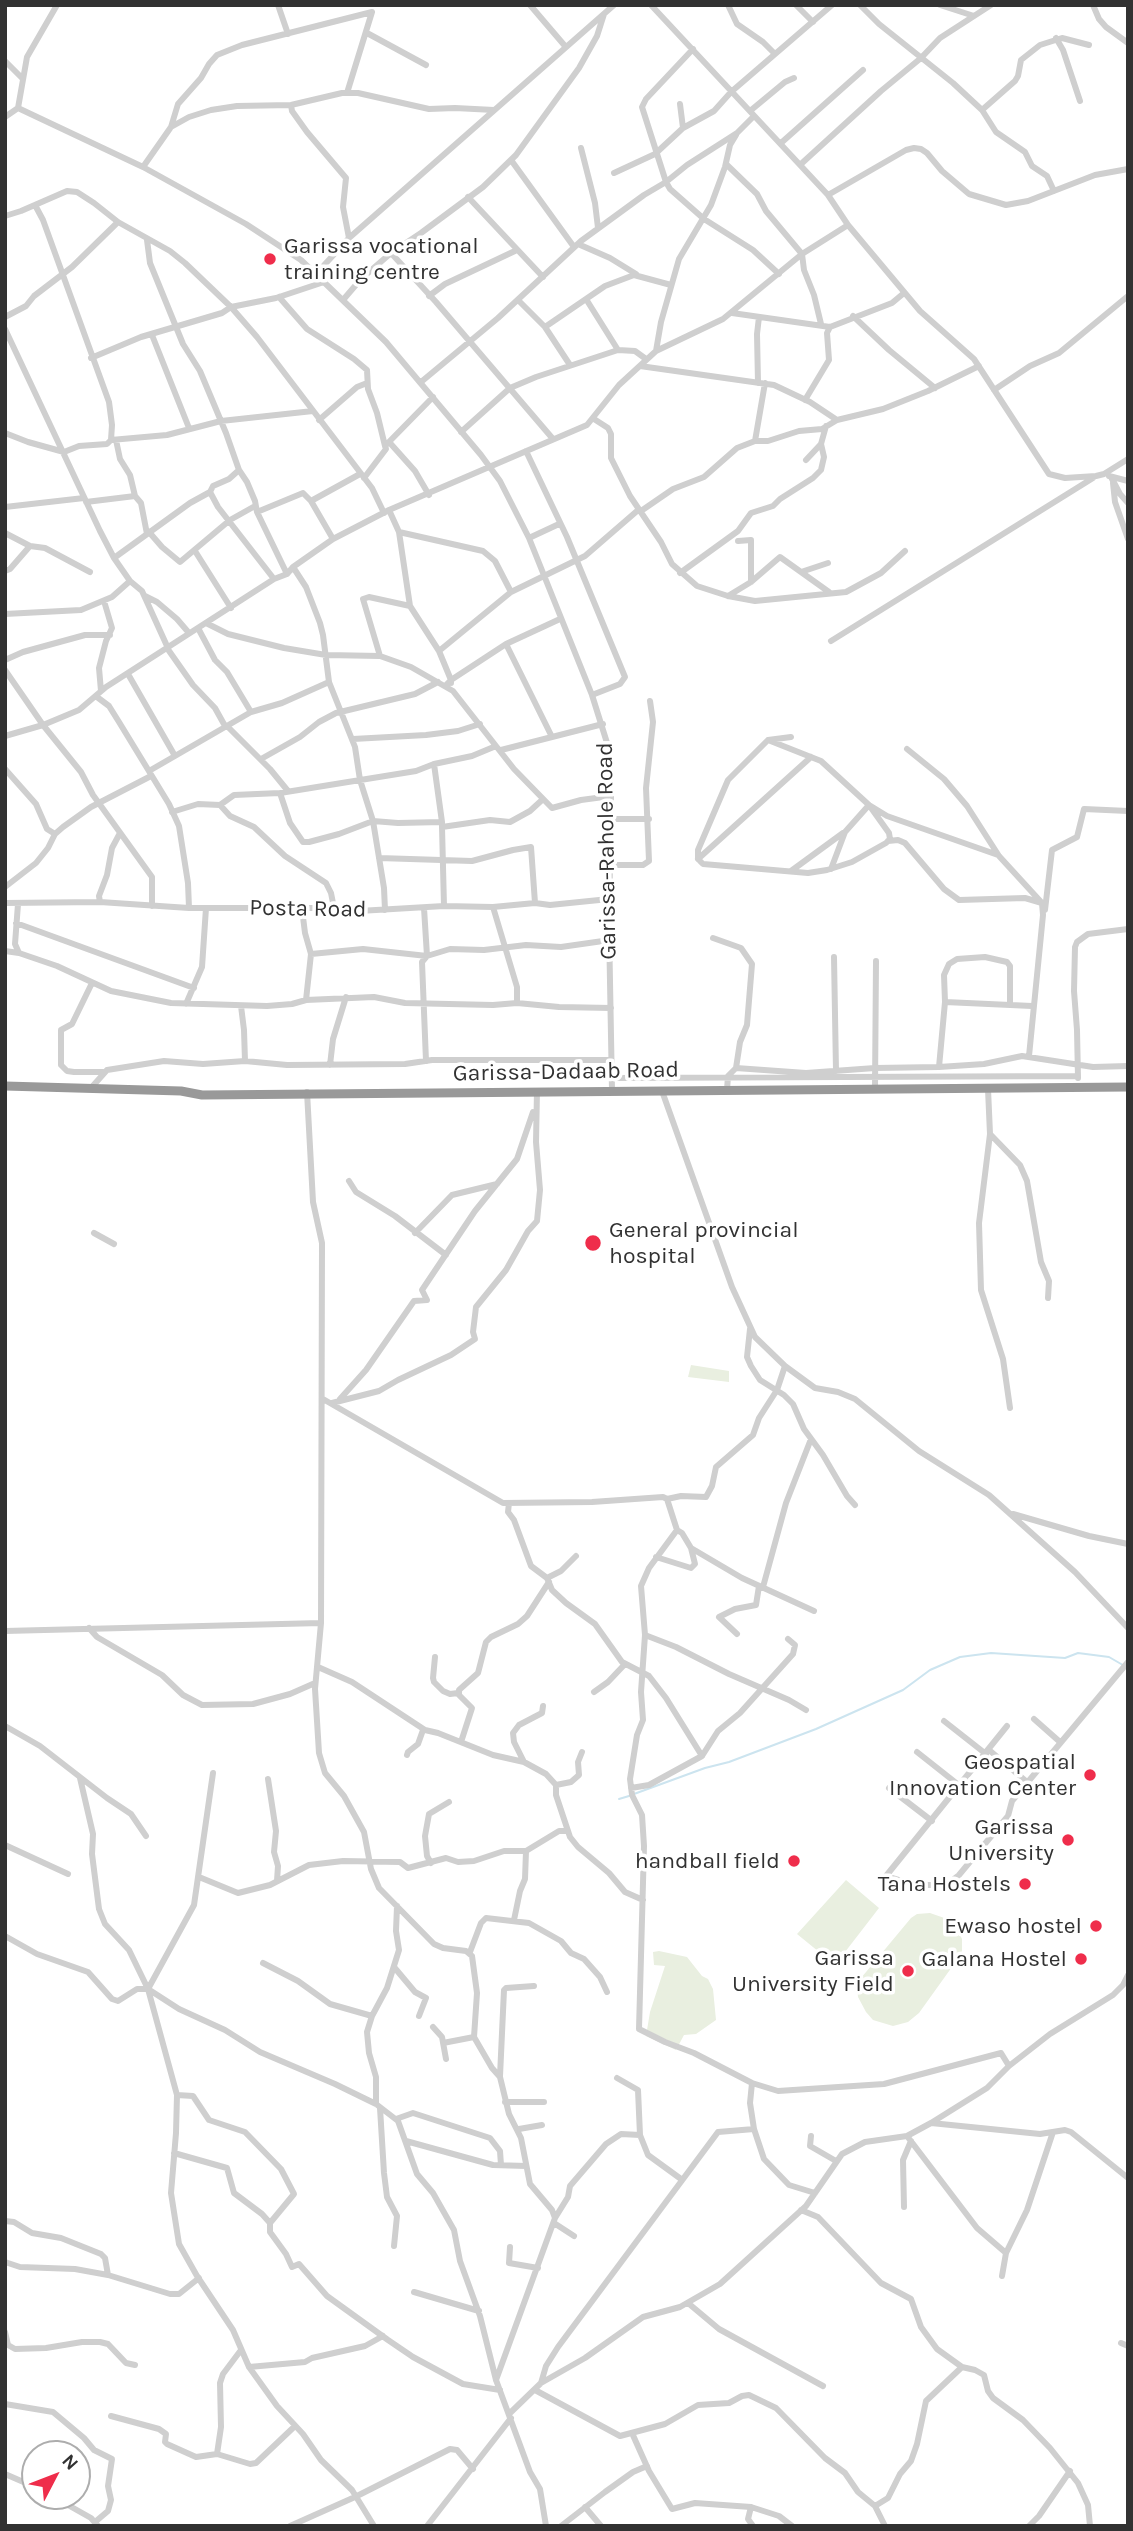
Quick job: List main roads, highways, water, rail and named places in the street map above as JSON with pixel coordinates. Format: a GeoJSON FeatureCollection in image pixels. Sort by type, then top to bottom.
{"type":"FeatureCollection","features":[{"type":"Feature","properties":{"kind":"highway","name":"Garissa-Dadaab Road"},"geometry":{"type":"LineString","coordinates":[[5,1086],[181,1091],[202,1095],[1128,1087]]}},
{"type":"Feature","properties":{"kind":"waterway"},"geometry":{"type":"LineString","coordinates":[[634,1794],[816,1729],[903,1690],[930,1670],[960,1657],[991,1653],[1065,1658],[1078,1653],[1109,1657],[1128,1668]]}},
{"type":"Feature","properties":{"kind":"waterway"},"geometry":{"type":"LineString","coordinates":[[619,1799],[629,1796]]}},
{"type":"Feature","properties":{"kind":"place","name":"Garissa vocational training centre"},"geometry":{"type":"Point","coordinates":[270,259]}},
{"type":"Feature","properties":{"kind":"place","name":"General provincial hospital"},"geometry":{"type":"Point","coordinates":[593,1243]}},
{"type":"Feature","properties":{"kind":"place","name":"Geospatial Innovation Center"},"geometry":{"type":"Point","coordinates":[1090,1775]}},
{"type":"Feature","properties":{"kind":"place","name":"Garissa University"},"geometry":{"type":"Point","coordinates":[1068,1840]}},
{"type":"Feature","properties":{"kind":"place","name":"handball field"},"geometry":{"type":"Point","coordinates":[794,1861]}},
{"type":"Feature","properties":{"kind":"place","name":"Tana Hostels"},"geometry":{"type":"Point","coordinates":[1025,1884]}},
{"type":"Feature","properties":{"kind":"place","name":"Ewaso hostel"},"geometry":{"type":"Point","coordinates":[1096,1926]}},
{"type":"Feature","properties":{"kind":"place","name":"Galana Hostel"},"geometry":{"type":"Point","coordinates":[1081,1959]}},
{"type":"Feature","properties":{"kind":"place","name":"Garissa University Field"},"geometry":{"type":"Point","coordinates":[908,1971]}}]}
